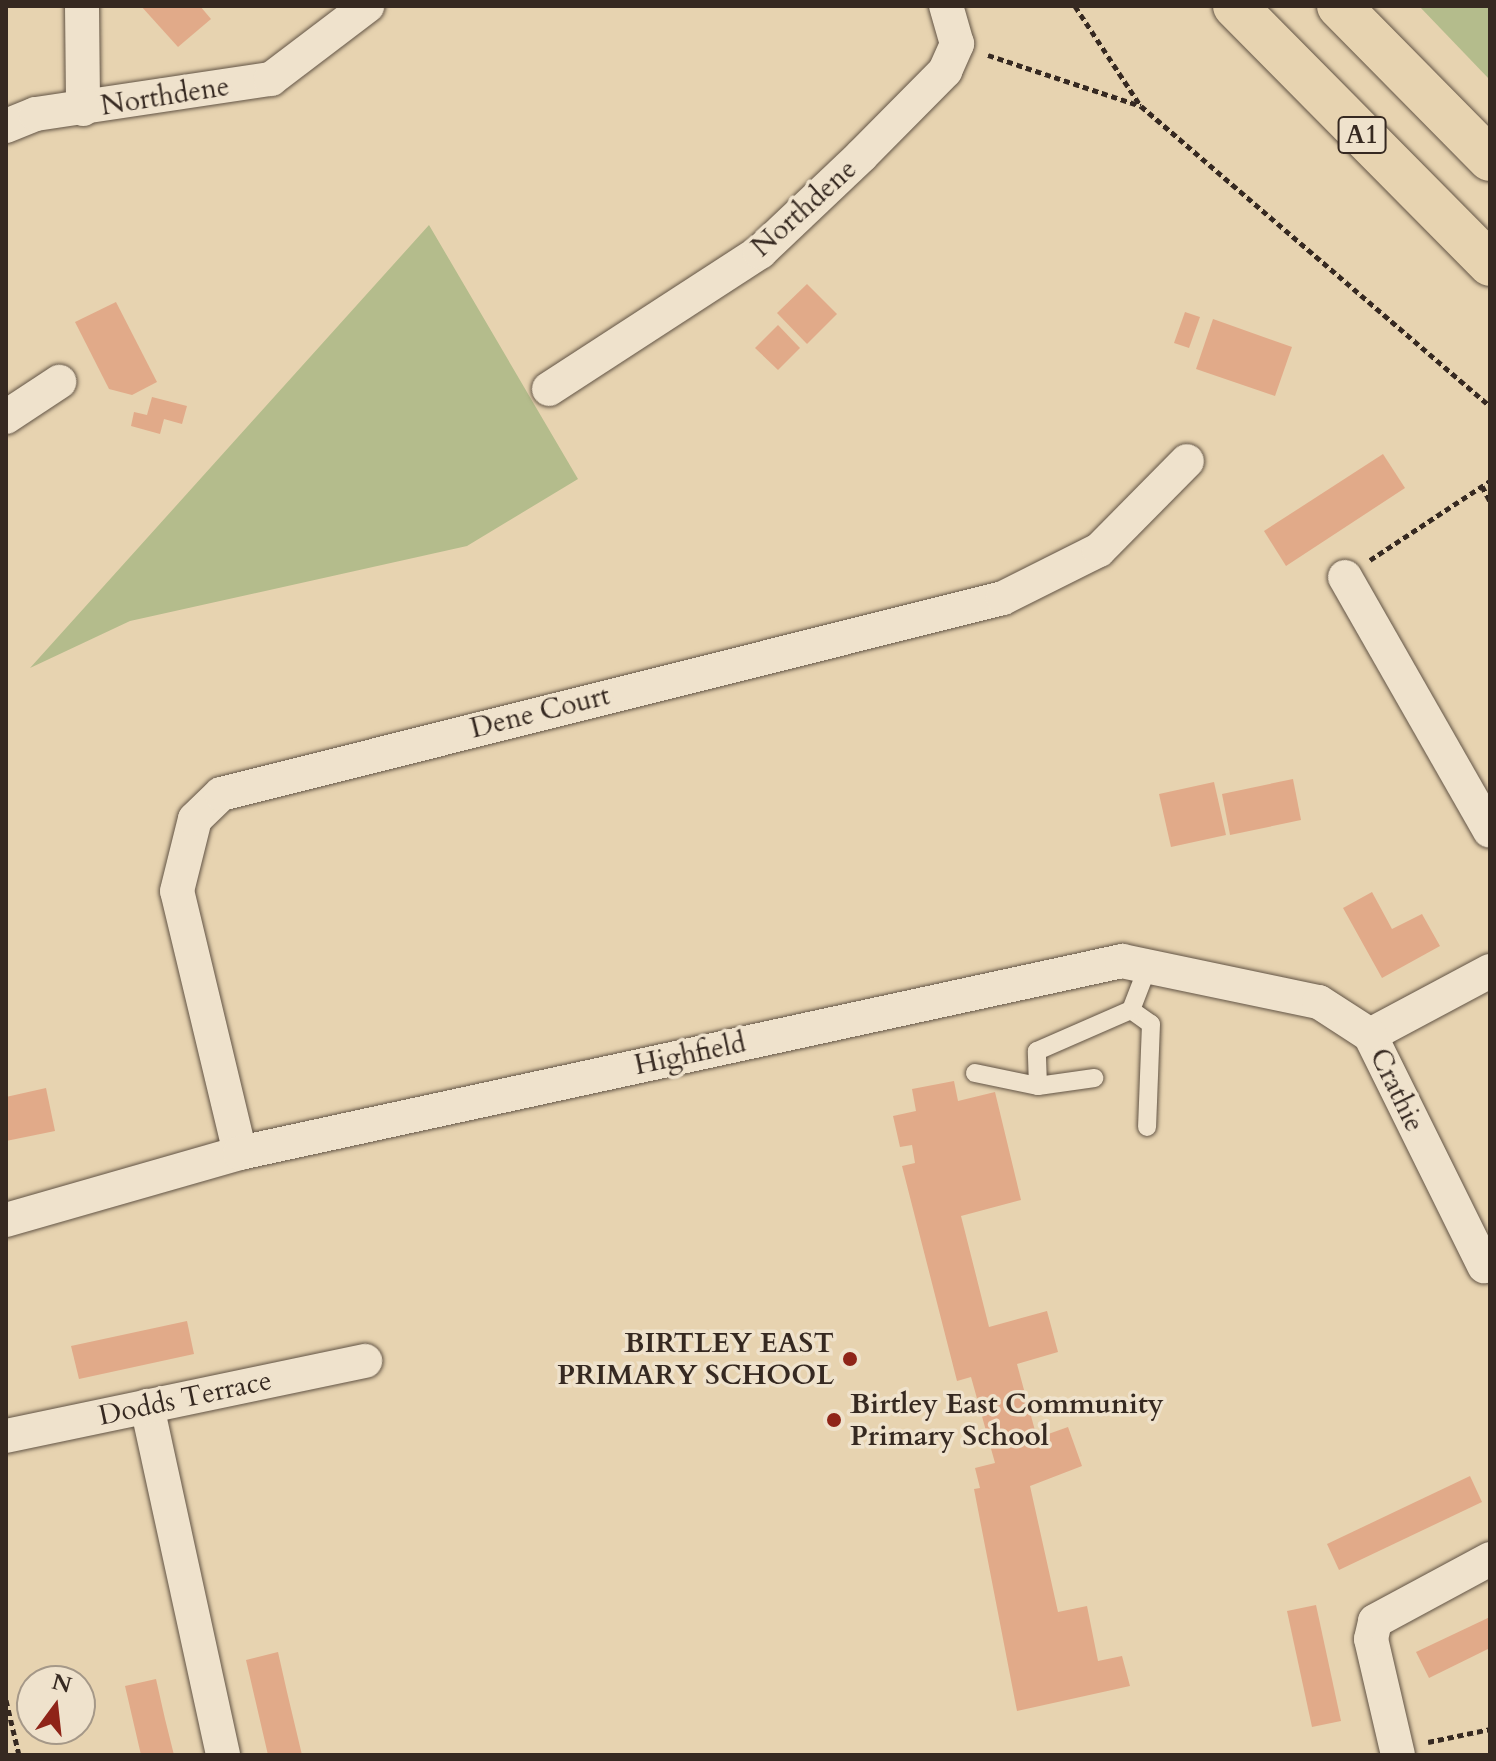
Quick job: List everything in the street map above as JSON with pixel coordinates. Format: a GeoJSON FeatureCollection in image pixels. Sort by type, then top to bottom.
{"type":"FeatureCollection","features":[{"type":"Feature","properties":{"kind":"highway","name":"A1"},"geometry":{"type":"LineString","coordinates":[[1235,6],[1490,264]]}},
{"type":"Feature","properties":{"kind":"highway","name":"A1"},"geometry":{"type":"LineString","coordinates":[[1339,6],[1490,159]]}},
{"type":"Feature","properties":{"kind":"street","name":"Northdene"},"geometry":{"type":"LineString","coordinates":[[82,6],[83,109]]}},
{"type":"Feature","properties":{"kind":"street","name":"Northdene"},"geometry":{"type":"LineString","coordinates":[[6,126],[83,109],[271,79],[367,6]]}},
{"type":"Feature","properties":{"kind":"street"},"geometry":{"type":"LineString","coordinates":[[946,6],[957,44]]}},
{"type":"Feature","properties":{"kind":"street","name":"Northdene"},"geometry":{"type":"LineString","coordinates":[[549,389],[760,252],[945,71],[957,44]]}},
{"type":"Feature","properties":{"kind":"street"},"geometry":{"type":"LineString","coordinates":[[6,417],[59,382]]}},
{"type":"Feature","properties":{"kind":"street","name":"Dene Court"},"geometry":{"type":"LineString","coordinates":[[240,1153],[177,891],[195,819],[221,794],[1003,598],[1099,550],[1187,461]]}},
{"type":"Feature","properties":{"kind":"street"},"geometry":{"type":"LineString","coordinates":[[1345,577],[1490,831]]}},
{"type":"Feature","properties":{"kind":"street","name":"Highfield"},"geometry":{"type":"LineString","coordinates":[[6,1220],[240,1153],[1122,961],[1319,1002],[1370,1035]]}},
{"type":"Feature","properties":{"kind":"street","name":"Crathie"},"geometry":{"type":"LineString","coordinates":[[1487,1265],[1370,1035],[1490,971]]}},
{"type":"Feature","properties":{"kind":"street","name":"Dodds Terrace"},"geometry":{"type":"LineString","coordinates":[[6,1436],[365,1361]]}},
{"type":"Feature","properties":{"kind":"street"},"geometry":{"type":"LineString","coordinates":[[147,1406],[223,1755]]}},
{"type":"Feature","properties":{"kind":"street"},"geometry":{"type":"LineString","coordinates":[[1388,1753],[1371,1639],[1375,1621],[1490,1559]]}},
{"type":"Feature","properties":{"kind":"lane"},"geometry":{"type":"LineString","coordinates":[[1038,1086],[1037,1051],[1131,1010],[1148,966]]}},
{"type":"Feature","properties":{"kind":"lane"},"geometry":{"type":"LineString","coordinates":[[1131,1010],[1151,1024],[1147,1127]]}},
{"type":"Feature","properties":{"kind":"lane"},"geometry":{"type":"LineString","coordinates":[[975,1073],[1038,1086],[1094,1078]]}},
{"type":"Feature","properties":{"kind":"path"},"geometry":{"type":"LineString","coordinates":[[1075,6],[1141,106],[1490,406]]}},
{"type":"Feature","properties":{"kind":"path"},"geometry":{"type":"LineString","coordinates":[[957,44],[1141,106]]}},
{"type":"Feature","properties":{"kind":"path"},"geometry":{"type":"LineString","coordinates":[[1345,577],[1490,481]]}},
{"type":"Feature","properties":{"kind":"path"},"geometry":{"type":"LineString","coordinates":[[1482,486],[1490,501]]}},
{"type":"Feature","properties":{"kind":"path"},"geometry":{"type":"LineString","coordinates":[[6,1700],[19,1755]]}},
{"type":"Feature","properties":{"kind":"path"},"geometry":{"type":"LineString","coordinates":[[1388,1753],[1490,1729]]}},
{"type":"Feature","properties":{"kind":"green space"},"geometry":{"type":"Polygon","coordinates":[[[1419,6],[1490,6],[1490,80],[1419,6]]]}},
{"type":"Feature","properties":{"kind":"green space"},"geometry":{"type":"Polygon","coordinates":[[[429,225],[578,479],[467,546],[130,621],[30,668],[429,225]]]}},
{"type":"Feature","properties":{"kind":"building"},"geometry":{"type":"Polygon","coordinates":[[[141,6],[200,6],[211,19],[178,47],[141,6]]]}},
{"type":"Feature","properties":{"kind":"building"},"geometry":{"type":"Polygon","coordinates":[[[807,284],[837,314],[807,344],[777,313],[807,284]]]}},
{"type":"Feature","properties":{"kind":"building"},"geometry":{"type":"Polygon","coordinates":[[[116,302],[157,382],[132,395],[109,389],[75,322],[116,302]]]}},
{"type":"Feature","properties":{"kind":"building"},"geometry":{"type":"Polygon","coordinates":[[[1185,312],[1200,317],[1189,348],[1174,343],[1185,312]]]}},
{"type":"Feature","properties":{"kind":"building"},"geometry":{"type":"Polygon","coordinates":[[[1213,319],[1292,347],[1275,396],[1196,369],[1213,319]]]}},
{"type":"Feature","properties":{"kind":"building"},"geometry":{"type":"Polygon","coordinates":[[[778,325],[800,348],[778,370],[755,348],[778,325]]]}},
{"type":"Feature","properties":{"kind":"building"},"geometry":{"type":"Polygon","coordinates":[[[152,397],[187,406],[182,424],[164,419],[160,434],[131,426],[134,412],[147,415],[152,397]]]}},
{"type":"Feature","properties":{"kind":"building"},"geometry":{"type":"Polygon","coordinates":[[[1383,454],[1405,488],[1286,566],[1264,531],[1383,454]]]}},
{"type":"Feature","properties":{"kind":"building"},"geometry":{"type":"Polygon","coordinates":[[[1293,779],[1301,820],[1230,835],[1222,794],[1293,779]]]}},
{"type":"Feature","properties":{"kind":"building"},"geometry":{"type":"Polygon","coordinates":[[[1214,782],[1226,835],[1171,847],[1159,794],[1214,782]]]}},
{"type":"Feature","properties":{"kind":"building"},"geometry":{"type":"Polygon","coordinates":[[[1372,892],[1392,929],[1422,914],[1440,946],[1382,978],[1343,908],[1372,892]]]}},
{"type":"Feature","properties":{"kind":"building"},"geometry":{"type":"Polygon","coordinates":[[[954,1081],[958,1101],[995,1092],[1021,1200],[961,1216],[989,1327],[1047,1311],[1058,1352],[1017,1364],[1037,1438],[1068,1427],[1082,1466],[1030,1486],[1058,1612],[1087,1606],[1098,1661],[1122,1656],[1130,1686],[1017,1711],[974,1489],[980,1488],[975,1468],[995,1463],[971,1377],[957,1381],[902,1166],[915,1163],[912,1145],[900,1147],[893,1116],[916,1111],[912,1089],[954,1081]]]}},
{"type":"Feature","properties":{"kind":"building"},"geometry":{"type":"Polygon","coordinates":[[[46,1088],[55,1131],[6,1141],[6,1097],[46,1088]]]}},
{"type":"Feature","properties":{"kind":"building"},"geometry":{"type":"Polygon","coordinates":[[[187,1321],[194,1354],[79,1379],[71,1346],[187,1321]]]}},
{"type":"Feature","properties":{"kind":"building"},"geometry":{"type":"Polygon","coordinates":[[[1470,1476],[1482,1502],[1339,1570],[1327,1544],[1470,1476]]]}},
{"type":"Feature","properties":{"kind":"building"},"geometry":{"type":"Polygon","coordinates":[[[1316,1605],[1341,1721],[1312,1727],[1287,1611],[1316,1605]]]}},
{"type":"Feature","properties":{"kind":"building"},"geometry":{"type":"Polygon","coordinates":[[[1490,1617],[1490,1648],[1429,1678],[1416,1652],[1490,1617]]]}},
{"type":"Feature","properties":{"kind":"building"},"geometry":{"type":"Polygon","coordinates":[[[278,1652],[302,1755],[268,1755],[246,1660],[278,1652]]]}},
{"type":"Feature","properties":{"kind":"building"},"geometry":{"type":"Polygon","coordinates":[[[156,1679],[174,1755],[141,1755],[125,1686],[156,1679]]]}},
{"type":"Feature","properties":{"kind":"place","name":"BIRTLEY EAST PRIMARY SCHOOL"},"geometry":{"type":"Point","coordinates":[850,1359]}},
{"type":"Feature","properties":{"kind":"place","name":"Birtley East Community Primary School"},"geometry":{"type":"Point","coordinates":[834,1420]}}]}
